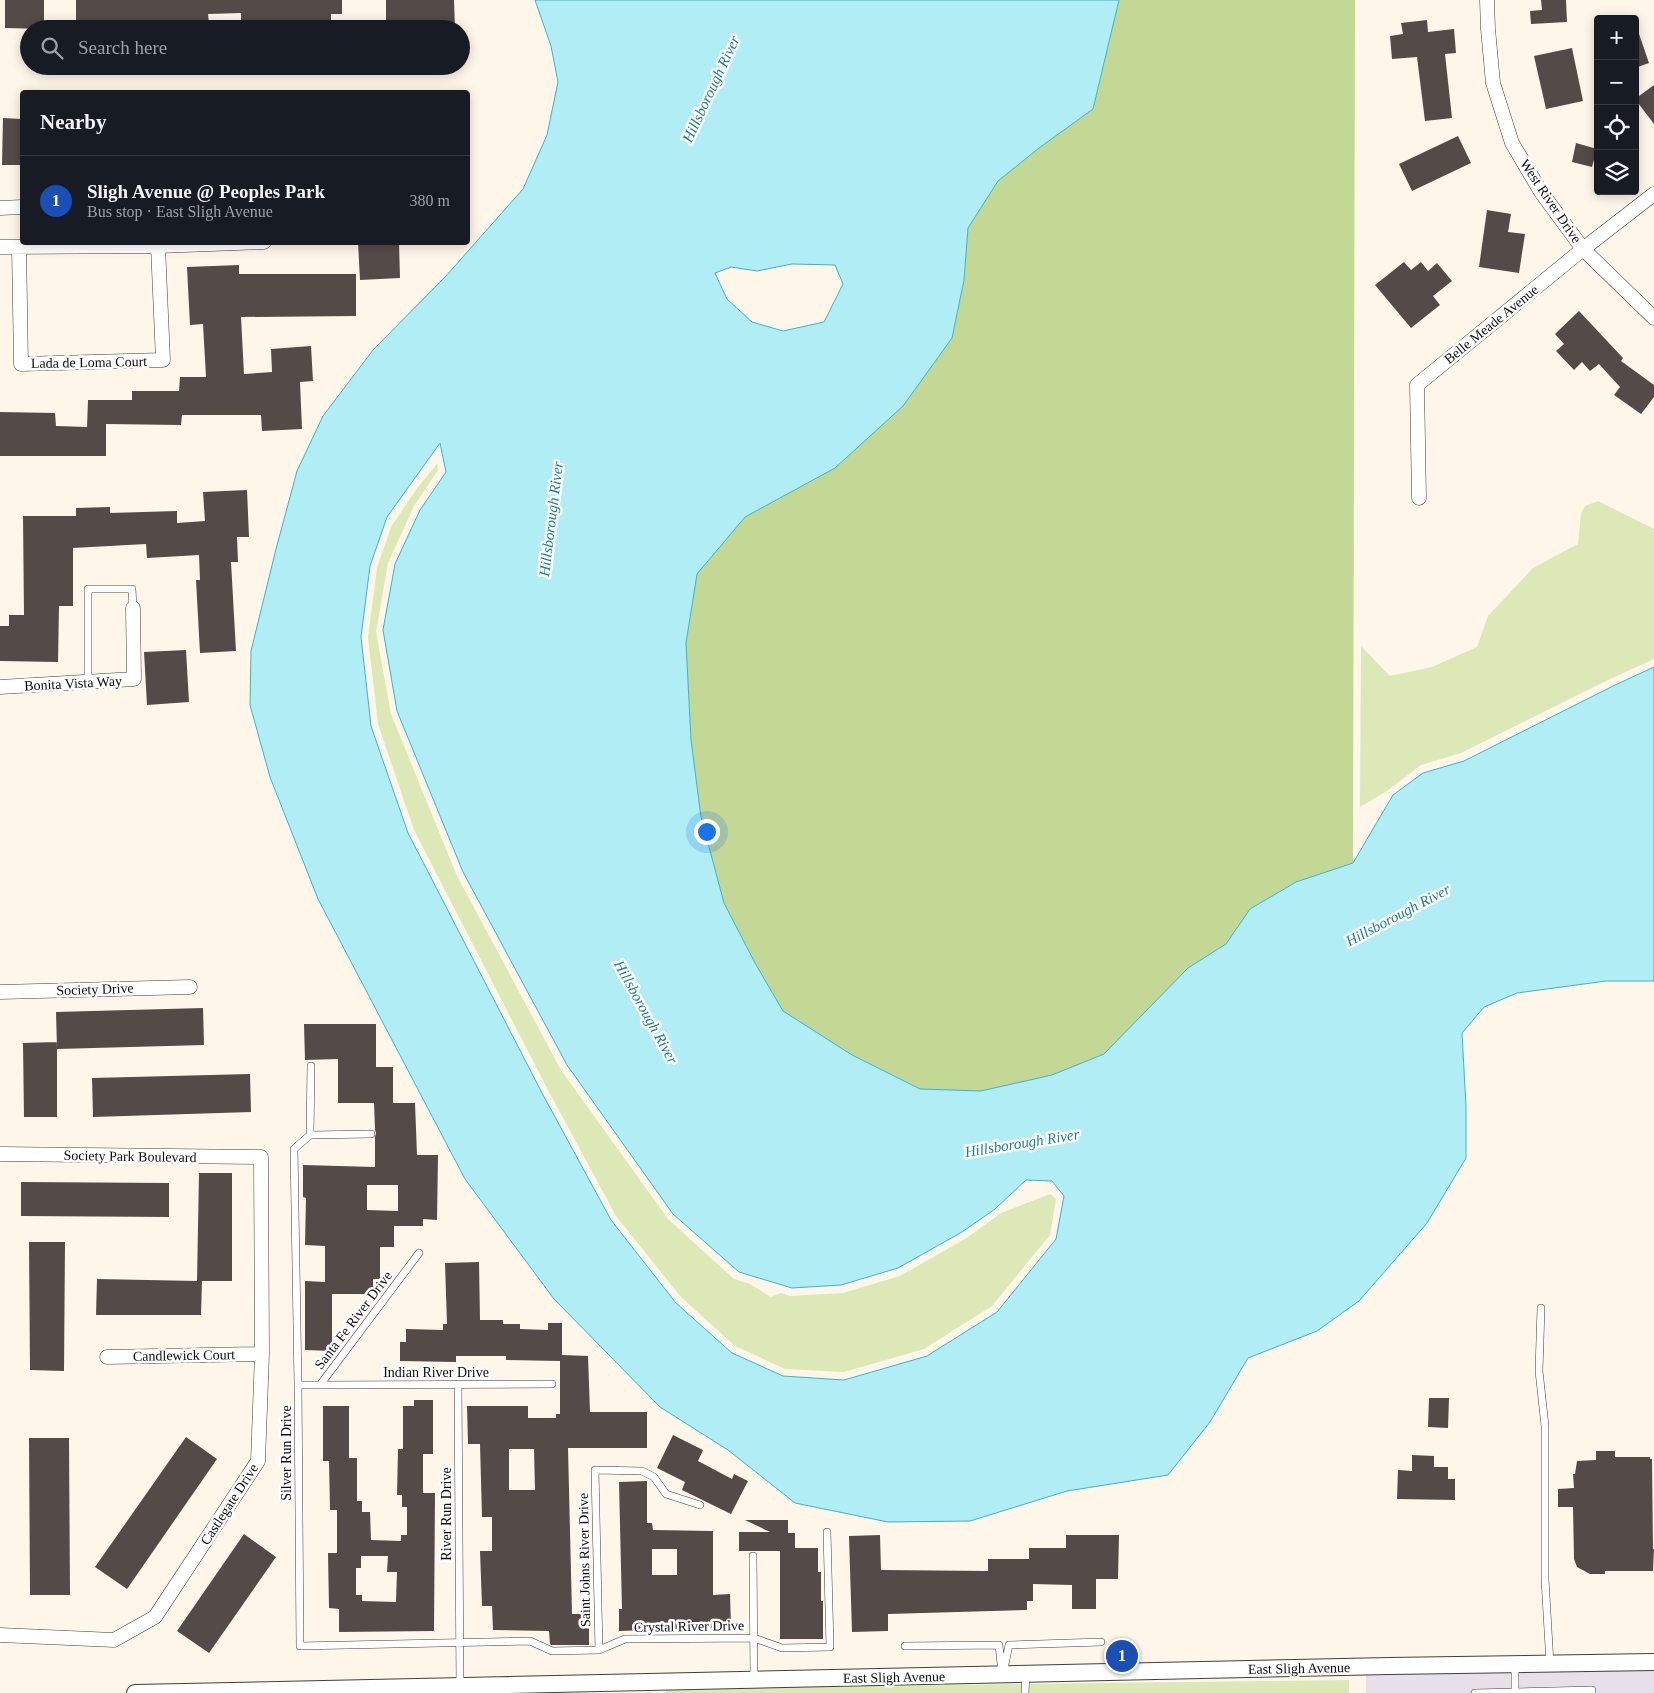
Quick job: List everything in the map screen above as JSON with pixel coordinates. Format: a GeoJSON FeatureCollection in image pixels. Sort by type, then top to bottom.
{"type":"FeatureCollection","features":[{"type":"Feature","properties":{"kind":"street","name":"West River Drive"},"geometry":{"type":"LineString","coordinates":[[1487,0],[1493,83],[1512,143],[1541,192],[1583,249],[1654,318]]}},
{"type":"Feature","properties":{"kind":"street","name":"Belle Meade Avenue"},"geometry":{"type":"LineString","coordinates":[[1419,498],[1417,385],[1583,249],[1654,194]]}},
{"type":"Feature","properties":{"kind":"street"},"geometry":{"type":"LineString","coordinates":[[0,208],[20,207]]}},
{"type":"Feature","properties":{"kind":"street"},"geometry":{"type":"LineString","coordinates":[[0,247],[184,245]]}},
{"type":"Feature","properties":{"kind":"street","name":"Lada de Loma Court"},"geometry":{"type":"LineString","coordinates":[[19,247],[21,364],[163,360],[158,246]]}},
{"type":"Feature","properties":{"kind":"street","name":"Bonita Vista Way"},"geometry":{"type":"LineString","coordinates":[[0,687],[134,679],[133,608]]}},
{"type":"Feature","properties":{"kind":"street","name":"Society Drive"},"geometry":{"type":"LineString","coordinates":[[0,992],[190,987]]}},
{"type":"Feature","properties":{"kind":"street","name":"Society Park Boulevard"},"geometry":{"type":"LineString","coordinates":[[0,1154],[261,1157]]}},
{"type":"Feature","properties":{"kind":"street","name":"Castlegate Drive"},"geometry":{"type":"LineString","coordinates":[[0,1635],[114,1640],[155,1617],[258,1461],[262,1354],[261,1157]]}},
{"type":"Feature","properties":{"kind":"street","name":"Candlewick Court"},"geometry":{"type":"LineString","coordinates":[[107,1357],[262,1354]]}},
{"type":"Feature","properties":{"kind":"street","name":"East Sligh Avenue"},"geometry":{"type":"LineString","coordinates":[[134,1693],[347,1691],[460,1686],[690,1684],[754,1680],[1654,1662]]}},
{"type":"Feature","properties":{"kind":"lane"},"geometry":{"type":"LineString","coordinates":[[88,682],[88,589],[132,589],[133,608]]}},
{"type":"Feature","properties":{"kind":"lane"},"geometry":{"type":"LineString","coordinates":[[311,1066],[310,1135],[371,1134]]}},
{"type":"Feature","properties":{"kind":"lane","name":"Silver Run Drive"},"geometry":{"type":"LineString","coordinates":[[310,1135],[294,1150],[300,1646],[460,1643]]}},
{"type":"Feature","properties":{"kind":"lane","name":"Santa Fe River Drive"},"geometry":{"type":"LineString","coordinates":[[298,1385],[320,1385],[419,1253]]}},
{"type":"Feature","properties":{"kind":"lane"},"geometry":{"type":"LineString","coordinates":[[1542,1308],[1539,1370],[1545,1426],[1546,1580],[1550,1664]]}},
{"type":"Feature","properties":{"kind":"lane","name":"River Run Drive"},"geometry":{"type":"LineString","coordinates":[[458,1384],[460,1643]]}},
{"type":"Feature","properties":{"kind":"lane","name":"Indian River Drive"},"geometry":{"type":"LineString","coordinates":[[320,1385],[552,1384]]}},
{"type":"Feature","properties":{"kind":"lane","name":"Saint Johns River Drive"},"geometry":{"type":"LineString","coordinates":[[599,1650],[595,1470],[642,1471],[654,1477],[666,1494],[700,1505]]}},
{"type":"Feature","properties":{"kind":"lane","name":"Crystal River Drive"},"geometry":{"type":"LineString","coordinates":[[460,1643],[530,1641],[552,1651],[599,1650],[625,1639],[754,1638],[782,1648],[830,1647],[827,1532]]}},
{"type":"Feature","properties":{"kind":"lane"},"geometry":{"type":"LineString","coordinates":[[753,1556],[754,1680]]}},
{"type":"Feature","properties":{"kind":"lane"},"geometry":{"type":"LineString","coordinates":[[1003,1675],[1009,1645],[1101,1642]]}},
{"type":"Feature","properties":{"kind":"lane"},"geometry":{"type":"LineString","coordinates":[[460,1643],[460,1686]]}},
{"type":"Feature","properties":{"kind":"lane"},"geometry":{"type":"LineString","coordinates":[[906,1646],[999,1645],[1003,1675]]}},
{"type":"Feature","properties":{"kind":"lane"},"geometry":{"type":"LineString","coordinates":[[1515,1665],[1515,1691]]}},
{"type":"Feature","properties":{"kind":"lane"},"geometry":{"type":"LineString","coordinates":[[1025,1693],[1026,1674]]}},
{"type":"Feature","properties":{"kind":"lane"},"geometry":{"type":"LineString","coordinates":[[1475,1693],[1592,1690],[1592,1693]]}},
{"type":"Feature","properties":{"kind":"shaded area"},"geometry":{"type":"Polygon","coordinates":[[[1654,1670],[1654,1693],[1366,1693],[1366,1674],[1654,1670]]]}},
{"type":"Feature","properties":{"kind":"green space"},"geometry":{"type":"Polygon","coordinates":[[[1119,0],[1355,0],[1353,863],[1296,882],[1250,909],[1226,944],[1188,968],[1104,1054],[1052,1075],[981,1091],[920,1089],[852,1055],[783,1011],[755,963],[724,903],[701,817],[691,740],[686,643],[697,574],[745,517],[835,468],[903,406],[952,338],[964,280],[968,228],[998,181],[1039,148],[1093,109],[1119,0]]]}},
{"type":"Feature","properties":{"kind":"green space"},"geometry":{"type":"Polygon","coordinates":[[[437,464],[438,470],[414,506],[388,563],[376,632],[391,714],[457,876],[561,1070],[668,1219],[734,1279],[750,1284],[771,1297],[781,1293],[790,1296],[843,1293],[900,1276],[965,1239],[1001,1213],[1050,1194],[1056,1199],[1050,1235],[992,1306],[924,1349],[844,1372],[785,1369],[735,1346],[681,1297],[616,1216],[548,1090],[414,830],[378,724],[368,637],[377,568],[391,527],[418,487],[437,464]]]}},
{"type":"Feature","properties":{"kind":"green space"},"geometry":{"type":"Polygon","coordinates":[[[1598,501],[1654,529],[1654,659],[1461,753],[1421,765],[1387,791],[1360,807],[1361,646],[1390,676],[1432,667],[1477,647],[1488,616],[1533,568],[1578,544],[1581,513],[1585,506],[1598,501]]]}},
{"type":"Feature","properties":{"kind":"green space"},"geometry":{"type":"Polygon","coordinates":[[[1349,1680],[1349,1693],[666,1693],[666,1688],[1349,1680]]]}},
{"type":"Feature","properties":{"kind":"water","name":"Hillsborough River"},"geometry":{"type":"Polygon","coordinates":[[[535,0],[1119,0],[1093,109],[1039,148],[998,181],[968,228],[964,280],[952,338],[903,406],[835,468],[745,517],[697,574],[686,643],[691,740],[701,817],[724,903],[755,963],[783,1011],[852,1055],[920,1089],[981,1091],[1052,1075],[1104,1054],[1188,968],[1226,944],[1250,909],[1296,882],[1353,863],[1393,795],[1423,773],[1464,761],[1654,667],[1654,981],[1606,981],[1517,993],[1484,1007],[1462,1033],[1466,1107],[1466,1158],[1427,1223],[1359,1301],[1317,1331],[1248,1358],[1210,1422],[1168,1475],[1067,1491],[970,1521],[888,1522],[795,1503],[728,1450],[660,1407],[554,1299],[465,1179],[318,899],[270,777],[250,705],[251,651],[297,471],[323,416],[373,350],[446,276],[523,189],[547,135],[558,82],[551,46],[535,0]],[[792,264],[757,271],[731,267],[715,273],[727,299],[752,322],[783,331],[824,322],[843,284],[835,265],[792,264]],[[440,443],[387,517],[370,566],[361,637],[371,726],[408,833],[542,1093],[611,1220],[676,1303],[732,1353],[783,1376],[844,1380],[927,1356],[997,1312],[1056,1239],[1064,1196],[1052,1181],[1026,1180],[995,1209],[962,1232],[898,1268],[841,1285],[792,1288],[739,1272],[673,1214],[567,1065],[463,872],[397,711],[383,630],[395,564],[420,510],[446,472],[440,443]]]}},
{"type":"Feature","properties":{"kind":"building"},"geometry":{"type":"Polygon","coordinates":[[[5,0],[44,0],[44,20],[20,20],[20,28],[5,28],[5,0]]]}},
{"type":"Feature","properties":{"kind":"building"},"geometry":{"type":"Polygon","coordinates":[[[76,0],[342,0],[342,14],[331,14],[331,20],[241,20],[241,13],[208,14],[209,20],[76,20],[76,0]]]}},
{"type":"Feature","properties":{"kind":"building"},"geometry":{"type":"Polygon","coordinates":[[[386,0],[454,0],[455,20],[386,20],[386,0]]]}},
{"type":"Feature","properties":{"kind":"building"},"geometry":{"type":"Polygon","coordinates":[[[1541,0],[1566,0],[1567,22],[1531,24],[1530,11],[1542,10],[1541,0]]]}},
{"type":"Feature","properties":{"kind":"building"},"geometry":{"type":"Polygon","coordinates":[[[1427,20],[1428,32],[1454,29],[1456,53],[1445,54],[1452,118],[1425,121],[1417,57],[1392,59],[1390,36],[1403,34],[1401,23],[1427,20]]]}},
{"type":"Feature","properties":{"kind":"building"},"geometry":{"type":"Polygon","coordinates":[[[1639,34],[1649,63],[1639,67],[1639,34]]]}},
{"type":"Feature","properties":{"kind":"building"},"geometry":{"type":"Polygon","coordinates":[[[1572,48],[1583,101],[1546,109],[1534,56],[1572,48]]]}},
{"type":"Feature","properties":{"kind":"building"},"geometry":{"type":"Polygon","coordinates":[[[1654,85],[1654,124],[1639,104],[1639,96],[1654,85]]]}},
{"type":"Feature","properties":{"kind":"building"},"geometry":{"type":"Polygon","coordinates":[[[3,118],[20,119],[20,165],[2,165],[3,118]]]}},
{"type":"Feature","properties":{"kind":"building"},"geometry":{"type":"Polygon","coordinates":[[[1458,136],[1471,163],[1412,191],[1399,164],[1458,136]]]}},
{"type":"Feature","properties":{"kind":"building"},"geometry":{"type":"Polygon","coordinates":[[[1576,143],[1594,148],[1592,167],[1572,162],[1576,143]]]}},
{"type":"Feature","properties":{"kind":"building"},"geometry":{"type":"Polygon","coordinates":[[[1487,210],[1511,214],[1508,232],[1525,234],[1519,273],[1479,267],[1487,210]]]}},
{"type":"Feature","properties":{"kind":"building"},"geometry":{"type":"Polygon","coordinates":[[[358,245],[399,245],[400,278],[360,280],[358,245]]]}},
{"type":"Feature","properties":{"kind":"building"},"geometry":{"type":"Polygon","coordinates":[[[1404,262],[1411,270],[1421,262],[1428,271],[1437,263],[1452,281],[1433,296],[1440,305],[1411,328],[1375,285],[1404,262]]]}},
{"type":"Feature","properties":{"kind":"building"},"geometry":{"type":"Polygon","coordinates":[[[239,265],[239,274],[356,274],[356,316],[241,317],[244,374],[272,372],[271,349],[311,346],[313,381],[300,382],[302,429],[262,431],[261,415],[182,415],[181,425],[106,424],[106,456],[0,456],[0,412],[55,413],[56,426],[87,427],[88,400],[132,400],[132,391],[179,391],[180,377],[206,377],[203,324],[190,325],[187,267],[239,265]]]}},
{"type":"Feature","properties":{"kind":"building"},"geometry":{"type":"Polygon","coordinates":[[[1579,311],[1623,358],[1621,361],[1654,385],[1654,397],[1641,414],[1614,395],[1620,387],[1599,364],[1590,371],[1582,362],[1574,370],[1556,351],[1564,344],[1555,334],[1579,311]]]}},
{"type":"Feature","properties":{"kind":"building"},"geometry":{"type":"Polygon","coordinates":[[[247,490],[249,537],[237,537],[238,562],[231,562],[236,651],[200,653],[196,580],[200,580],[199,555],[147,558],[146,544],[73,548],[73,606],[59,606],[58,662],[0,661],[0,626],[9,626],[9,615],[24,615],[23,516],[76,516],[76,508],[110,507],[110,513],[177,511],[177,523],[205,521],[203,492],[247,490]]]}},
{"type":"Feature","properties":{"kind":"building"},"geometry":{"type":"Polygon","coordinates":[[[186,650],[189,702],[147,705],[144,652],[186,650]]]}},
{"type":"Feature","properties":{"kind":"building"},"geometry":{"type":"Polygon","coordinates":[[[203,1008],[204,1045],[57,1049],[56,1012],[203,1008]]]}},
{"type":"Feature","properties":{"kind":"building"},"geometry":{"type":"Polygon","coordinates":[[[304,1024],[376,1024],[376,1067],[393,1067],[393,1103],[415,1103],[417,1155],[438,1155],[437,1220],[423,1219],[423,1226],[394,1226],[394,1247],[380,1247],[380,1279],[373,1279],[373,1294],[332,1294],[332,1351],[305,1350],[305,1281],[325,1282],[325,1246],[305,1245],[306,1198],[303,1197],[303,1165],[375,1167],[376,1133],[374,1103],[338,1103],[338,1059],[305,1060],[304,1024]],[[367,1185],[367,1210],[398,1211],[398,1185],[367,1185]]]}},
{"type":"Feature","properties":{"kind":"building"},"geometry":{"type":"Polygon","coordinates":[[[57,1042],[57,1117],[24,1117],[23,1043],[57,1042]]]}},
{"type":"Feature","properties":{"kind":"building"},"geometry":{"type":"Polygon","coordinates":[[[250,1074],[251,1112],[93,1117],[92,1078],[250,1074]]]}},
{"type":"Feature","properties":{"kind":"building"},"geometry":{"type":"Polygon","coordinates":[[[199,1173],[232,1173],[232,1281],[202,1281],[201,1315],[96,1315],[97,1279],[197,1281],[199,1173]]]}},
{"type":"Feature","properties":{"kind":"building"},"geometry":{"type":"Polygon","coordinates":[[[21,1182],[169,1183],[169,1217],[21,1216],[21,1182]]]}},
{"type":"Feature","properties":{"kind":"building"},"geometry":{"type":"Polygon","coordinates":[[[29,1242],[65,1242],[64,1371],[30,1370],[29,1242]]]}},
{"type":"Feature","properties":{"kind":"building"},"geometry":{"type":"Polygon","coordinates":[[[479,1262],[480,1320],[503,1320],[503,1324],[520,1324],[520,1329],[548,1330],[548,1323],[562,1323],[562,1355],[588,1356],[590,1412],[647,1412],[647,1448],[568,1448],[572,1614],[589,1614],[589,1645],[551,1645],[549,1631],[493,1630],[492,1606],[482,1606],[480,1551],[492,1551],[492,1517],[482,1517],[480,1444],[468,1444],[467,1406],[528,1406],[528,1418],[556,1418],[556,1414],[560,1414],[560,1361],[506,1360],[506,1356],[456,1356],[456,1362],[400,1361],[400,1342],[406,1342],[406,1329],[443,1330],[443,1324],[447,1324],[445,1263],[479,1262]],[[509,1449],[509,1490],[535,1490],[534,1449],[509,1449]]]}},
{"type":"Feature","properties":{"kind":"building"},"geometry":{"type":"Polygon","coordinates":[[[1429,1398],[1449,1398],[1448,1428],[1428,1427],[1429,1398]]]}},
{"type":"Feature","properties":{"kind":"building"},"geometry":{"type":"Polygon","coordinates":[[[414,1400],[433,1400],[433,1454],[423,1454],[423,1493],[435,1493],[434,1631],[339,1632],[339,1609],[329,1608],[328,1553],[337,1553],[337,1510],[330,1510],[329,1461],[323,1461],[323,1406],[349,1406],[349,1458],[357,1458],[357,1501],[362,1501],[362,1512],[370,1512],[371,1540],[401,1541],[401,1535],[407,1535],[407,1507],[402,1507],[402,1495],[397,1495],[398,1449],[403,1449],[403,1406],[414,1406],[414,1400]],[[361,1556],[361,1568],[356,1568],[356,1595],[362,1595],[362,1601],[396,1602],[397,1572],[387,1572],[388,1556],[361,1556]]]}},
{"type":"Feature","properties":{"kind":"building"},"geometry":{"type":"Polygon","coordinates":[[[673,1435],[703,1450],[698,1461],[732,1479],[734,1474],[748,1481],[731,1514],[682,1490],[685,1482],[657,1468],[673,1435]]]}},
{"type":"Feature","properties":{"kind":"building"},"geometry":{"type":"Polygon","coordinates":[[[186,1437],[217,1459],[127,1589],[95,1567],[186,1437]]]}},
{"type":"Feature","properties":{"kind":"building"},"geometry":{"type":"Polygon","coordinates":[[[29,1438],[69,1438],[70,1595],[30,1595],[29,1438]]]}},
{"type":"Feature","properties":{"kind":"building"},"geometry":{"type":"Polygon","coordinates":[[[1596,1451],[1615,1451],[1615,1457],[1650,1457],[1652,1459],[1653,1571],[1605,1571],[1605,1574],[1590,1574],[1577,1567],[1574,1559],[1573,1507],[1558,1507],[1558,1489],[1574,1488],[1573,1474],[1575,1474],[1577,1461],[1596,1460],[1596,1451]]]}},
{"type":"Feature","properties":{"kind":"building"},"geometry":{"type":"Polygon","coordinates":[[[1412,1455],[1434,1456],[1434,1467],[1448,1467],[1448,1479],[1455,1479],[1455,1500],[1397,1499],[1398,1470],[1412,1471],[1412,1455]]]}},
{"type":"Feature","properties":{"kind":"building"},"geometry":{"type":"Polygon","coordinates":[[[647,1481],[647,1523],[652,1523],[653,1530],[713,1531],[713,1595],[730,1594],[731,1627],[619,1631],[619,1609],[622,1609],[619,1482],[647,1481]],[[652,1549],[652,1575],[677,1575],[677,1549],[652,1549]]]}},
{"type":"Feature","properties":{"kind":"building"},"geometry":{"type":"Polygon","coordinates":[[[745,1520],[788,1520],[788,1533],[795,1533],[795,1548],[818,1548],[818,1572],[821,1572],[821,1601],[823,1601],[823,1639],[780,1639],[780,1551],[739,1551],[739,1532],[770,1532],[745,1520]]]}},
{"type":"Feature","properties":{"kind":"building"},"geometry":{"type":"Polygon","coordinates":[[[244,1534],[276,1557],[209,1653],[177,1631],[244,1534]]]}},
{"type":"Feature","properties":{"kind":"building"},"geometry":{"type":"Polygon","coordinates":[[[880,1535],[881,1570],[988,1571],[988,1559],[1029,1559],[1029,1548],[1066,1548],[1066,1535],[1119,1535],[1118,1579],[1096,1579],[1096,1609],[1072,1609],[1072,1585],[1033,1584],[1033,1601],[1027,1601],[1027,1610],[888,1614],[888,1631],[852,1632],[849,1536],[880,1535]]]}},
{"type":"Feature","properties":{"kind":"place","name":"Sligh Avenue @ Peoples Park"},"geometry":{"type":"Point","coordinates":[1122,1656]}}]}
